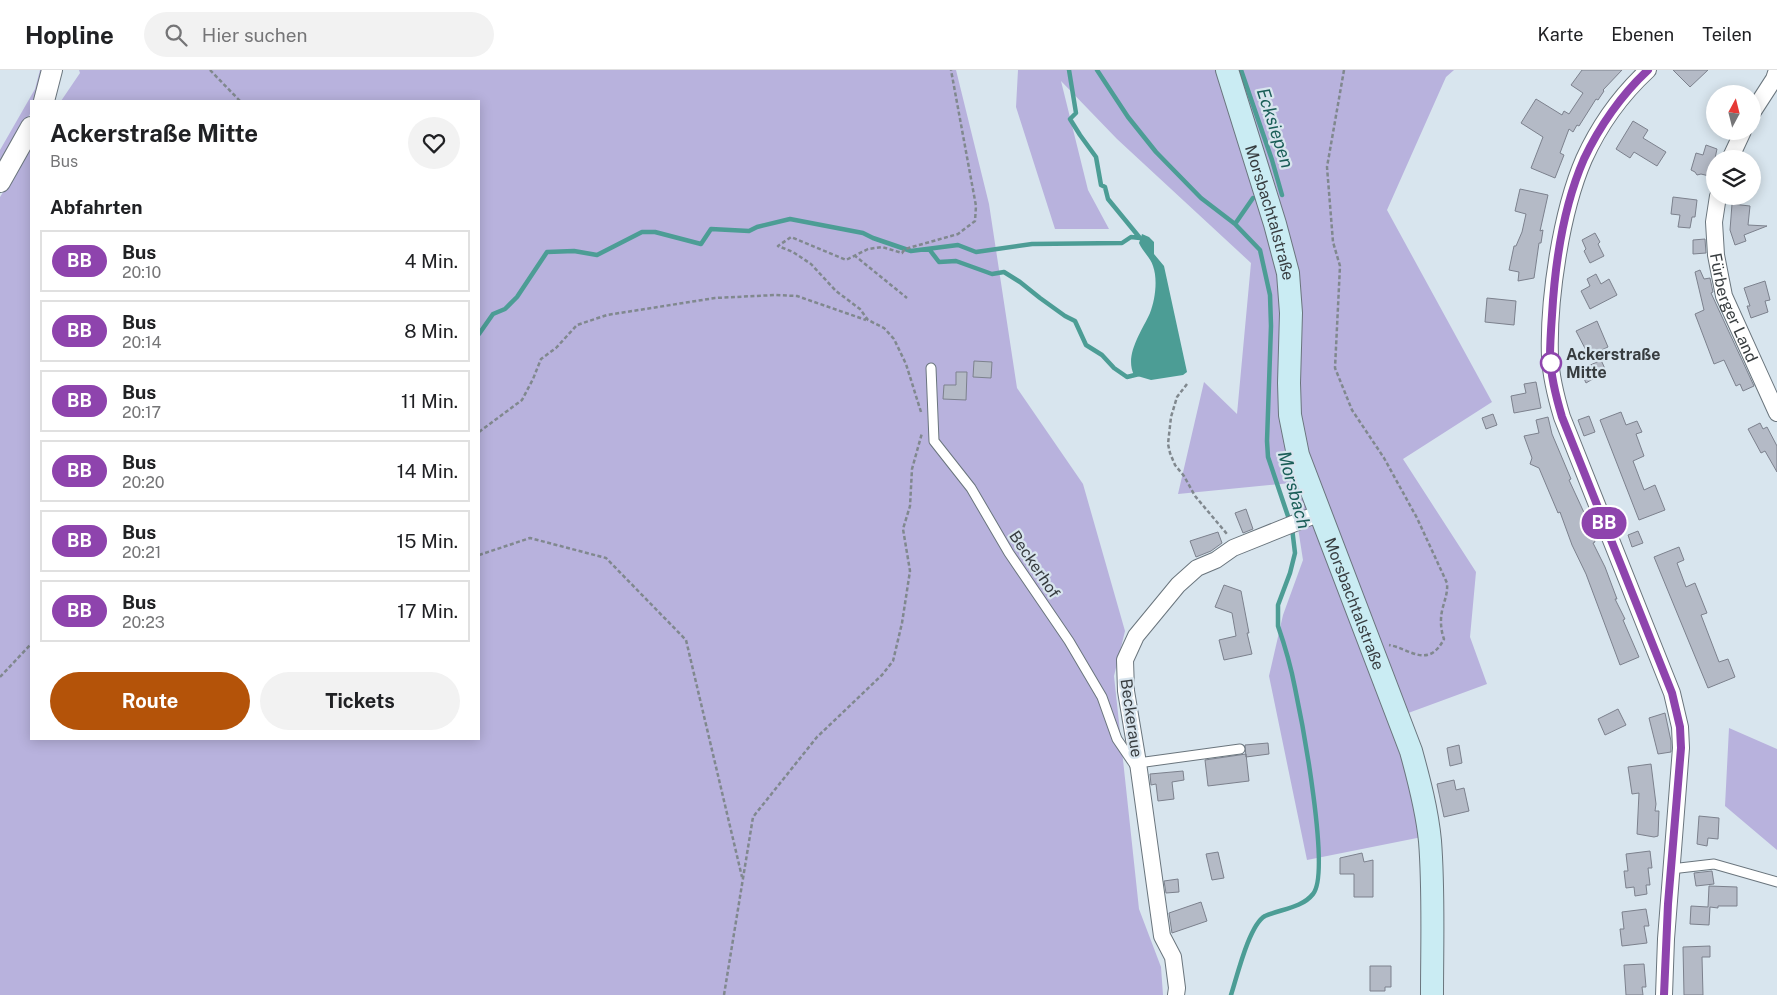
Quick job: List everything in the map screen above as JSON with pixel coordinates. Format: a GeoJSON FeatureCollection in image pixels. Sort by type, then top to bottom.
{"type":"FeatureCollection","features":[{"type":"Feature","properties":{"kind":"main road","name":"Morsbachtalstraße"},"geometry":{"type":"LineString","coordinates":[[1227,70],[1273,216],[1288,273],[1291,314],[1290,415],[1311,516],[1372,648],[1411,751],[1426,816],[1430,840],[1432,995]]}},
{"type":"Feature","properties":{"kind":"street"},"geometry":{"type":"LineString","coordinates":[[44,100],[52,70]]}},
{"type":"Feature","properties":{"kind":"street"},"geometry":{"type":"LineString","coordinates":[[1648,70],[1621,99],[1603,126],[1584,159],[1570,199],[1556,270],[1550,356],[1555,394],[1562,417],[1672,693],[1680,727],[1681,748],[1671,869],[1664,995]]}},
{"type":"Feature","properties":{"kind":"street"},"geometry":{"type":"LineString","coordinates":[[1761,101],[1776,80]]}},
{"type":"Feature","properties":{"kind":"street"},"geometry":{"type":"LineString","coordinates":[[0,182],[30,129]]}},
{"type":"Feature","properties":{"kind":"street","name":"Fürberger Land"},"geometry":{"type":"LineString","coordinates":[[1717,205],[1714,222],[1716,255],[1724,296],[1777,413]]}},
{"type":"Feature","properties":{"kind":"street","name":"Beckeraue"},"geometry":{"type":"LineString","coordinates":[[1176,995],[1177,988],[1173,957],[1162,936],[1139,767],[1126,691],[1125,660],[1136,636],[1178,585],[1197,568],[1216,560],[1233,548],[1311,516]]}},
{"type":"Feature","properties":{"kind":"lane","name":"Beckerhof"},"geometry":{"type":"LineString","coordinates":[[931,368],[934,441],[971,488],[1009,553],[1069,641],[1102,697],[1116,739],[1139,767]]}},
{"type":"Feature","properties":{"kind":"lane"},"geometry":{"type":"LineString","coordinates":[[1139,767],[1240,749]]}},
{"type":"Feature","properties":{"kind":"lane"},"geometry":{"type":"LineString","coordinates":[[1671,869],[1714,864],[1777,882]]}},
{"type":"Feature","properties":{"kind":"path"},"geometry":{"type":"LineString","coordinates":[[210,70],[239,100]]}},
{"type":"Feature","properties":{"kind":"path"},"geometry":{"type":"LineString","coordinates":[[868,320],[860,309],[836,291],[811,264],[793,252],[778,246],[791,237],[846,260],[868,249],[882,247],[902,253],[905,249],[958,234],[975,221],[976,206],[951,70]]}},
{"type":"Feature","properties":{"kind":"path"},"geometry":{"type":"LineString","coordinates":[[1344,70],[1326,167],[1333,242],[1340,266],[1335,368],[1352,410],[1384,458],[1417,518],[1447,584],[1448,592],[1441,612],[1444,639],[1440,648],[1425,655],[1413,654],[1395,646],[1385,645],[1372,648]]}},
{"type":"Feature","properties":{"kind":"path"},"geometry":{"type":"LineString","coordinates":[[854,255],[907,298]]}},
{"type":"Feature","properties":{"kind":"path"},"geometry":{"type":"LineString","coordinates":[[480,431],[522,400],[541,359],[556,348],[577,324],[607,315],[715,298],[775,295],[797,296],[868,320],[884,328],[894,339],[906,364],[922,416]]}},
{"type":"Feature","properties":{"kind":"path"},"geometry":{"type":"LineString","coordinates":[[1187,384],[1177,397],[1171,417],[1168,444],[1170,453],[1175,465],[1184,476],[1195,496],[1212,519],[1224,530],[1233,548]]}},
{"type":"Feature","properties":{"kind":"path"},"geometry":{"type":"LineString","coordinates":[[724,995],[753,818],[817,737],[882,675],[893,661],[902,623],[910,571],[903,529],[910,506],[912,469],[925,425]]}},
{"type":"Feature","properties":{"kind":"path"},"geometry":{"type":"LineString","coordinates":[[480,556],[530,538],[606,558],[686,640],[742,879]]}},
{"type":"Feature","properties":{"kind":"path"},"geometry":{"type":"LineString","coordinates":[[0,677],[30,645]]}},
{"type":"Feature","properties":{"kind":"shaded area"},"geometry":{"type":"Polygon","coordinates":[[[40,70],[48,70],[37,100],[30,100],[30,114],[0,165],[0,150],[35,89],[40,70]]]}},
{"type":"Feature","properties":{"kind":"shaded area"},"geometry":{"type":"Polygon","coordinates":[[[79,70],[956,70],[989,204],[1017,388],[1083,484],[1125,631],[1114,676],[1139,909],[1161,967],[1163,995],[0,995],[0,197],[30,149],[30,740],[480,740],[480,100],[62,100],[80,73],[79,70]]]}},
{"type":"Feature","properties":{"kind":"shaded area"},"geometry":{"type":"Polygon","coordinates":[[[1018,70],[1454,70],[1446,77],[1387,210],[1492,402],[1403,459],[1476,572],[1470,637],[1487,684],[1392,719],[1422,837],[1307,860],[1269,676],[1283,615],[1303,560],[1291,483],[1178,494],[1204,382],[1237,414],[1251,263],[1117,139],[1061,81],[1088,190],[1109,229],[1055,229],[1016,107],[1018,70]]]}},
{"type":"Feature","properties":{"kind":"shaded area"},"geometry":{"type":"Polygon","coordinates":[[[1142,234],[1154,242],[1154,254],[1164,266],[1187,372],[1183,375],[1151,380],[1134,375],[1131,367],[1135,343],[1150,313],[1155,290],[1153,266],[1139,243],[1142,234]]]}},
{"type":"Feature","properties":{"kind":"shaded area"},"geometry":{"type":"Polygon","coordinates":[[[1729,728],[1777,749],[1777,850],[1725,806],[1729,728]]]}},
{"type":"Feature","properties":{"kind":"building"},"geometry":{"type":"Polygon","coordinates":[[[1582,70],[1622,70],[1603,90],[1598,100],[1596,99],[1579,126],[1577,125],[1573,132],[1569,129],[1560,153],[1564,155],[1555,178],[1531,168],[1543,137],[1521,123],[1536,99],[1562,115],[1564,111],[1569,114],[1583,93],[1571,85],[1582,70]]]}},
{"type":"Feature","properties":{"kind":"building"},"geometry":{"type":"Polygon","coordinates":[[[1673,70],[1708,70],[1690,87],[1673,70]]]}},
{"type":"Feature","properties":{"kind":"building"},"geometry":{"type":"Polygon","coordinates":[[[1633,121],[1648,130],[1643,138],[1666,152],[1657,166],[1634,152],[1630,158],[1616,149],[1633,121]]]}},
{"type":"Feature","properties":{"kind":"building"},"geometry":{"type":"Polygon","coordinates":[[[1706,145],[1717,149],[1706,150],[1706,175],[1697,175],[1691,170],[1696,153],[1703,155],[1706,145]]]}},
{"type":"Feature","properties":{"kind":"building"},"geometry":{"type":"Polygon","coordinates":[[[1520,189],[1548,195],[1540,231],[1543,230],[1541,243],[1539,243],[1534,278],[1518,281],[1519,272],[1509,270],[1514,246],[1516,246],[1522,232],[1526,214],[1515,211],[1520,189]]]}},
{"type":"Feature","properties":{"kind":"building"},"geometry":{"type":"Polygon","coordinates":[[[1673,197],[1697,200],[1695,217],[1692,217],[1690,228],[1678,227],[1680,215],[1671,214],[1673,197]]]}},
{"type":"Feature","properties":{"kind":"building"},"geometry":{"type":"Polygon","coordinates":[[[1732,205],[1750,206],[1748,225],[1767,226],[1744,235],[1746,241],[1735,245],[1730,230],[1732,205]]]}},
{"type":"Feature","properties":{"kind":"building"},"geometry":{"type":"Polygon","coordinates":[[[1595,233],[1604,256],[1590,263],[1584,251],[1586,249],[1582,240],[1595,233]]]}},
{"type":"Feature","properties":{"kind":"building"},"geometry":{"type":"Polygon","coordinates":[[[1705,239],[1706,253],[1693,254],[1693,240],[1705,239]]]}},
{"type":"Feature","properties":{"kind":"building"},"geometry":{"type":"Polygon","coordinates":[[[1700,270],[1704,279],[1710,278],[1713,292],[1711,293],[1754,386],[1743,391],[1740,384],[1736,386],[1724,360],[1714,364],[1695,314],[1704,310],[1695,272],[1700,270]]]}},
{"type":"Feature","properties":{"kind":"building"},"geometry":{"type":"Polygon","coordinates":[[[1596,274],[1601,284],[1609,279],[1617,295],[1590,309],[1581,291],[1590,286],[1587,279],[1596,274]]]}},
{"type":"Feature","properties":{"kind":"building"},"geometry":{"type":"Polygon","coordinates":[[[1765,281],[1770,300],[1765,301],[1768,312],[1751,318],[1747,306],[1750,306],[1744,288],[1765,281]]]}},
{"type":"Feature","properties":{"kind":"building"},"geometry":{"type":"Polygon","coordinates":[[[1487,298],[1516,301],[1514,325],[1485,322],[1487,298]]]}},
{"type":"Feature","properties":{"kind":"building"},"geometry":{"type":"Polygon","coordinates":[[[1597,321],[1608,347],[1589,356],[1576,331],[1597,321]]]}},
{"type":"Feature","properties":{"kind":"building"},"geometry":{"type":"Polygon","coordinates":[[[1601,360],[1606,371],[1586,383],[1580,370],[1601,360]]]}},
{"type":"Feature","properties":{"kind":"building"},"geometry":{"type":"Polygon","coordinates":[[[974,361],[992,362],[991,378],[973,377],[974,361]]]}},
{"type":"Feature","properties":{"kind":"building"},"geometry":{"type":"Polygon","coordinates":[[[956,372],[967,372],[966,400],[943,399],[944,385],[956,385],[956,372]]]}},
{"type":"Feature","properties":{"kind":"building"},"geometry":{"type":"Polygon","coordinates":[[[1536,382],[1541,408],[1514,413],[1511,396],[1526,393],[1524,384],[1536,382]]]}},
{"type":"Feature","properties":{"kind":"building"},"geometry":{"type":"Polygon","coordinates":[[[1621,412],[1626,425],[1637,421],[1642,432],[1636,434],[1644,456],[1633,461],[1644,490],[1655,485],[1665,510],[1639,520],[1600,420],[1621,412]]]}},
{"type":"Feature","properties":{"kind":"building"},"geometry":{"type":"Polygon","coordinates":[[[1493,414],[1497,425],[1486,429],[1482,418],[1493,414]]]}},
{"type":"Feature","properties":{"kind":"building"},"geometry":{"type":"Polygon","coordinates":[[[1589,416],[1595,432],[1584,436],[1578,420],[1589,416]]]}},
{"type":"Feature","properties":{"kind":"building"},"geometry":{"type":"Polygon","coordinates":[[[1548,417],[1552,434],[1571,479],[1569,480],[1587,519],[1595,542],[1593,543],[1605,567],[1617,599],[1615,599],[1625,619],[1623,620],[1639,657],[1620,665],[1586,574],[1572,545],[1560,512],[1558,513],[1539,468],[1530,464],[1532,458],[1524,436],[1539,433],[1536,420],[1548,417]]]}},
{"type":"Feature","properties":{"kind":"building"},"geometry":{"type":"Polygon","coordinates":[[[1760,423],[1763,429],[1767,427],[1777,446],[1777,472],[1765,451],[1761,453],[1748,429],[1760,423]]]}},
{"type":"Feature","properties":{"kind":"building"},"geometry":{"type":"Polygon","coordinates":[[[1246,509],[1253,529],[1243,533],[1235,513],[1246,509]]]}},
{"type":"Feature","properties":{"kind":"building"},"geometry":{"type":"Polygon","coordinates":[[[1638,531],[1643,543],[1632,547],[1628,535],[1638,531]]]}},
{"type":"Feature","properties":{"kind":"building"},"geometry":{"type":"Polygon","coordinates":[[[1218,532],[1222,543],[1211,551],[1196,557],[1190,541],[1218,532]]]}},
{"type":"Feature","properties":{"kind":"building"},"geometry":{"type":"Polygon","coordinates":[[[1679,547],[1684,560],[1677,563],[1686,587],[1695,583],[1707,613],[1701,615],[1719,662],[1728,659],[1735,677],[1708,688],[1654,557],[1679,547]]]}},
{"type":"Feature","properties":{"kind":"building"},"geometry":{"type":"Polygon","coordinates":[[[1224,585],[1241,591],[1252,654],[1224,660],[1219,640],[1236,636],[1232,613],[1215,607],[1224,585]]]}},
{"type":"Feature","properties":{"kind":"building"},"geometry":{"type":"Polygon","coordinates":[[[1618,709],[1626,725],[1605,735],[1598,719],[1618,709]]]}},
{"type":"Feature","properties":{"kind":"building"},"geometry":{"type":"Polygon","coordinates":[[[1665,713],[1671,741],[1671,752],[1658,754],[1649,718],[1665,713]]]}},
{"type":"Feature","properties":{"kind":"building"},"geometry":{"type":"Polygon","coordinates":[[[1268,743],[1269,754],[1246,757],[1245,745],[1268,743]]]}},
{"type":"Feature","properties":{"kind":"building"},"geometry":{"type":"Polygon","coordinates":[[[1459,745],[1462,763],[1450,766],[1447,748],[1459,745]]]}},
{"type":"Feature","properties":{"kind":"building"},"geometry":{"type":"Polygon","coordinates":[[[1246,754],[1249,781],[1208,786],[1205,760],[1246,754]]]}},
{"type":"Feature","properties":{"kind":"building"},"geometry":{"type":"Polygon","coordinates":[[[1651,764],[1656,804],[1655,811],[1659,811],[1658,836],[1654,837],[1637,834],[1639,793],[1632,794],[1628,767],[1651,764]]]}},
{"type":"Feature","properties":{"kind":"building"},"geometry":{"type":"Polygon","coordinates":[[[1183,771],[1184,780],[1172,782],[1174,799],[1158,801],[1156,784],[1151,785],[1150,774],[1183,771]]]}},
{"type":"Feature","properties":{"kind":"building"},"geometry":{"type":"Polygon","coordinates":[[[1454,780],[1456,790],[1464,788],[1469,811],[1444,817],[1437,784],[1454,780]]]}},
{"type":"Feature","properties":{"kind":"building"},"geometry":{"type":"Polygon","coordinates":[[[1699,816],[1719,818],[1718,839],[1708,838],[1707,846],[1697,844],[1699,816]]]}},
{"type":"Feature","properties":{"kind":"building"},"geometry":{"type":"Polygon","coordinates":[[[1650,851],[1652,868],[1648,868],[1650,885],[1646,885],[1647,894],[1635,896],[1634,887],[1626,888],[1624,871],[1628,871],[1626,854],[1650,851]]]}},
{"type":"Feature","properties":{"kind":"building"},"geometry":{"type":"Polygon","coordinates":[[[1218,852],[1224,878],[1212,880],[1206,854],[1218,852]]]}},
{"type":"Feature","properties":{"kind":"building"},"geometry":{"type":"Polygon","coordinates":[[[1362,853],[1364,862],[1373,860],[1373,897],[1354,897],[1354,874],[1340,874],[1340,858],[1362,853]]]}},
{"type":"Feature","properties":{"kind":"building"},"geometry":{"type":"Polygon","coordinates":[[[1712,871],[1714,884],[1696,886],[1694,873],[1712,871]]]}},
{"type":"Feature","properties":{"kind":"building"},"geometry":{"type":"Polygon","coordinates":[[[1178,879],[1179,892],[1166,893],[1164,881],[1178,879]]]}},
{"type":"Feature","properties":{"kind":"building"},"geometry":{"type":"Polygon","coordinates":[[[1709,886],[1737,887],[1737,906],[1710,907],[1709,925],[1690,924],[1691,906],[1708,907],[1709,886]]]}},
{"type":"Feature","properties":{"kind":"building"},"geometry":{"type":"Polygon","coordinates":[[[1201,902],[1207,921],[1172,933],[1169,913],[1201,902]]]}},
{"type":"Feature","properties":{"kind":"building"},"geometry":{"type":"Polygon","coordinates":[[[1646,909],[1649,926],[1644,926],[1647,943],[1622,946],[1620,929],[1624,929],[1622,912],[1646,909]]]}},
{"type":"Feature","properties":{"kind":"building"},"geometry":{"type":"Polygon","coordinates":[[[1710,946],[1710,957],[1702,957],[1703,995],[1684,995],[1683,947],[1710,946]]]}},
{"type":"Feature","properties":{"kind":"building"},"geometry":{"type":"Polygon","coordinates":[[[1644,964],[1646,987],[1642,987],[1643,995],[1626,995],[1624,965],[1644,964]]]}},
{"type":"Feature","properties":{"kind":"building"},"geometry":{"type":"Polygon","coordinates":[[[1370,966],[1391,966],[1391,987],[1385,987],[1385,991],[1370,991],[1370,966]]]}},
{"type":"Feature","properties":{"kind":"waterway"},"geometry":{"type":"LineString","coordinates":[[480,333],[493,314],[505,309],[517,297],[547,252],[574,251],[597,255],[642,232],[655,232],[701,244],[711,229],[749,231],[757,227],[790,219],[863,233],[911,251],[958,245],[976,252],[1032,244],[1122,243],[1131,237],[1140,238],[1108,199],[1105,187],[1101,185],[1096,157],[1070,119],[1076,113],[1069,70]]}},
{"type":"Feature","properties":{"kind":"waterway","name":"Morsbach"},"geometry":{"type":"LineString","coordinates":[[1097,70],[1128,117],[1156,152],[1201,198],[1235,224],[1260,250],[1270,295],[1268,457],[1292,528],[1295,553],[1278,605],[1278,626],[1288,657],[1309,762],[1317,828],[1318,880],[1313,894],[1308,899],[1297,905],[1265,916],[1259,921],[1249,940],[1231,995]]}},
{"type":"Feature","properties":{"kind":"waterway","name":"Ecksiepen"},"geometry":{"type":"LineString","coordinates":[[1241,70],[1282,195]]}},
{"type":"Feature","properties":{"kind":"waterway","name":"Ecksiepen"},"geometry":{"type":"LineString","coordinates":[[1235,224],[1253,198]]}},
{"type":"Feature","properties":{"kind":"waterway"},"geometry":{"type":"LineString","coordinates":[[929,249],[939,262],[956,261],[992,274],[1004,272],[1065,316],[1075,321],[1086,345],[1102,355],[1114,368],[1127,377],[1139,374]]}},
{"type":"Feature","properties":{"kind":"bus line","name":"BB"},"geometry":{"type":"LineString","coordinates":[[1648,70],[1633,84],[1603,126],[1584,159],[1570,199],[1556,270],[1550,356],[1555,394],[1562,417],[1672,693],[1680,727],[1681,748],[1668,904],[1664,995]]}},
{"type":"Feature","properties":{"kind":"place","name":"Ackerstraße Mitte"},"geometry":{"type":"Point","coordinates":[1551,363]}}]}
